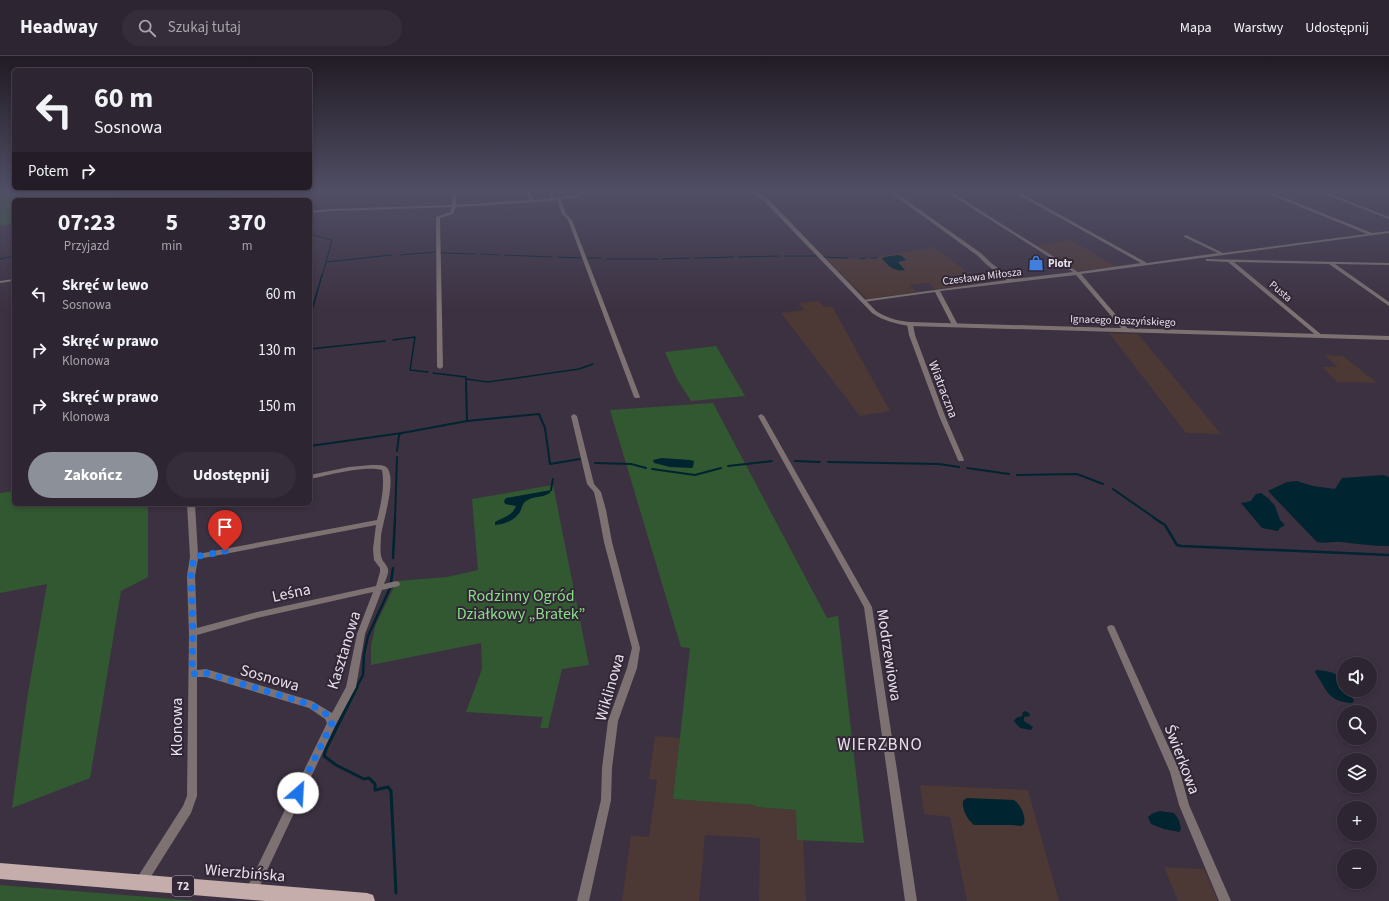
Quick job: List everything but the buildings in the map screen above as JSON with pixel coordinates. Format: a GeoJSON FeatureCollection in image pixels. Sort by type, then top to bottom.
{"type":"FeatureCollection","features":[{"type":"Feature","properties":{"kind":"main road","name":"Wierzbińska"},"geometry":{"type":"LineString","coordinates":[[0,871],[367,901]]}},
{"type":"Feature","properties":{"kind":"street"},"geometry":{"type":"LineString","coordinates":[[438,229],[440,368]]}},
{"type":"Feature","properties":{"kind":"street"},"geometry":{"type":"LineString","coordinates":[[574,229],[637,397]]}},
{"type":"Feature","properties":{"kind":"street","name":"Ignacego Daszyńskiego"},"geometry":{"type":"LineString","coordinates":[[794,229],[874,312],[884,318],[897,322],[955,326],[1389,338]]}},
{"type":"Feature","properties":{"kind":"street"},"geometry":{"type":"LineString","coordinates":[[944,229],[980,255],[989,264],[1012,281]]}},
{"type":"Feature","properties":{"kind":"street"},"geometry":{"type":"LineString","coordinates":[[1008,229],[1077,273],[1126,330]]}},
{"type":"Feature","properties":{"kind":"street"},"geometry":{"type":"LineString","coordinates":[[1084,229],[1146,264]]}},
{"type":"Feature","properties":{"kind":"street"},"geometry":{"type":"LineString","coordinates":[[1360,229],[1371,234]]}},
{"type":"Feature","properties":{"kind":"street","name":"Czesława Miłosza"},"geometry":{"type":"LineString","coordinates":[[863,301],[967,286],[1389,232]]}},
{"type":"Feature","properties":{"kind":"street"},"geometry":{"type":"LineString","coordinates":[[1186,236],[1224,254]]}},
{"type":"Feature","properties":{"kind":"street"},"geometry":{"type":"LineString","coordinates":[[1192,258],[1389,264]]}},
{"type":"Feature","properties":{"kind":"street","name":"Pusta"},"geometry":{"type":"LineString","coordinates":[[1229,260],[1320,336]]}},
{"type":"Feature","properties":{"kind":"street"},"geometry":{"type":"LineString","coordinates":[[1328,262],[1389,304]]}},
{"type":"Feature","properties":{"kind":"street"},"geometry":{"type":"LineString","coordinates":[[0,282],[12,280]]}},
{"type":"Feature","properties":{"kind":"street"},"geometry":{"type":"LineString","coordinates":[[938,291],[955,326]]}},
{"type":"Feature","properties":{"kind":"street","name":"Wiatraczna"},"geometry":{"type":"LineString","coordinates":[[910,324],[912,335],[928,379],[961,460]]}},
{"type":"Feature","properties":{"kind":"street","name":"Wiklinowa"},"geometry":{"type":"LineString","coordinates":[[574,416],[591,484],[597,492],[602,510],[608,542],[636,648],[632,668],[613,721],[607,768],[606,800],[600,834],[592,860],[583,901]]}},
{"type":"Feature","properties":{"kind":"street","name":"Modrzewiowa"},"geometry":{"type":"LineString","coordinates":[[761,416],[868,607],[911,901]]}},
{"type":"Feature","properties":{"kind":"street"},"geometry":{"type":"LineString","coordinates":[[312,477],[366,467],[380,466],[384,468],[387,476],[384,506],[379,522],[377,554],[379,564],[384,568],[378,589]]}},
{"type":"Feature","properties":{"kind":"street","name":"Klonowa"},"geometry":{"type":"LineString","coordinates":[[141,882],[187,809],[192,796],[193,633],[191,576],[194,557],[191,506]]}},
{"type":"Feature","properties":{"kind":"street"},"geometry":{"type":"LineString","coordinates":[[194,557],[379,522]]}},
{"type":"Feature","properties":{"kind":"street","name":"Leśna"},"geometry":{"type":"LineString","coordinates":[[193,633],[257,614],[396,584]]}},
{"type":"Feature","properties":{"kind":"street","name":"Kasztanowa"},"geometry":{"type":"LineString","coordinates":[[251,892],[332,723],[351,687],[361,634],[378,589]]}},
{"type":"Feature","properties":{"kind":"street","name":"Świerkowa"},"geometry":{"type":"LineString","coordinates":[[1111,628],[1175,772],[1184,805],[1225,901]]}},
{"type":"Feature","properties":{"kind":"street","name":"Sosnowa"},"geometry":{"type":"LineString","coordinates":[[192,674],[206,673],[312,705],[329,716],[332,723]]}},
{"type":"Feature","properties":{"kind":"shaded area"},"geometry":{"type":"Polygon","coordinates":[[[1071,240],[1117,267],[1076,271],[1036,246],[1071,240]]]}},
{"type":"Feature","properties":{"kind":"shaded area"},"geometry":{"type":"Polygon","coordinates":[[[934,247],[982,283],[967,284],[942,289],[934,289],[929,283],[909,285],[917,292],[867,299],[826,258],[878,258],[881,256],[934,247]]]}},
{"type":"Feature","properties":{"kind":"shaded area"},"geometry":{"type":"Polygon","coordinates":[[[818,301],[824,307],[832,306],[890,411],[860,416],[781,313],[804,310],[799,303],[818,301]]]}},
{"type":"Feature","properties":{"kind":"shaded area"},"geometry":{"type":"Polygon","coordinates":[[[1109,333],[1138,334],[1221,434],[1186,433],[1109,333]]]}},
{"type":"Feature","properties":{"kind":"shaded area"},"geometry":{"type":"Polygon","coordinates":[[[1324,355],[1343,356],[1377,383],[1337,382],[1322,367],[1338,367],[1324,355]]]}},
{"type":"Feature","properties":{"kind":"shaded area"},"geometry":{"type":"Polygon","coordinates":[[[655,736],[680,738],[674,799],[756,805],[756,807],[797,810],[797,839],[803,840],[806,901],[759,901],[760,838],[705,835],[699,901],[622,901],[631,835],[649,837],[657,780],[649,779],[655,736]]]}},
{"type":"Feature","properties":{"kind":"shaded area"},"geometry":{"type":"Polygon","coordinates":[[[920,785],[1028,790],[1059,901],[967,901],[950,817],[924,814],[920,785]]]}},
{"type":"Feature","properties":{"kind":"shaded area"},"geometry":{"type":"Polygon","coordinates":[[[1164,867],[1204,869],[1218,901],[1178,901],[1164,867]]]}},
{"type":"Feature","properties":{"kind":"green space"},"geometry":{"type":"Polygon","coordinates":[[[716,346],[745,396],[691,401],[677,379],[665,352],[716,346]]]}},
{"type":"Feature","properties":{"kind":"green space"},"geometry":{"type":"Polygon","coordinates":[[[713,403],[827,618],[838,616],[864,843],[797,840],[796,810],[756,807],[755,805],[673,799],[690,648],[681,647],[610,410],[713,403]]]}},
{"type":"Feature","properties":{"kind":"green space","name":"Rodzinny Ogród Działkowy „Bratek”"},"geometry":{"type":"Polygon","coordinates":[[[553,485],[589,665],[562,669],[548,728],[540,728],[543,717],[466,712],[482,669],[481,643],[371,665],[371,645],[376,624],[397,581],[447,577],[478,570],[472,499],[553,485]]]}},
{"type":"Feature","properties":{"kind":"green space"},"geometry":{"type":"Polygon","coordinates":[[[12,491],[12,506],[148,506],[148,577],[121,591],[90,778],[12,808],[28,693],[47,584],[0,593],[0,493],[12,491]]]}},
{"type":"Feature","properties":{"kind":"green space"},"geometry":{"type":"Polygon","coordinates":[[[0,885],[198,901],[0,901],[0,885]]]}},
{"type":"Feature","properties":{"kind":"water"},"geometry":{"type":"Polygon","coordinates":[[[898,255],[902,256],[906,260],[898,262],[905,270],[895,269],[882,259],[884,257],[898,255]]]}},
{"type":"Feature","properties":{"kind":"water"},"geometry":{"type":"Polygon","coordinates":[[[662,458],[694,461],[693,467],[670,467],[654,463],[653,460],[662,458]]]}},
{"type":"Feature","properties":{"kind":"water"},"geometry":{"type":"Polygon","coordinates":[[[1383,475],[1389,477],[1389,546],[1339,542],[1317,542],[1268,491],[1287,482],[1297,481],[1313,486],[1335,489],[1342,478],[1383,475]]]}},
{"type":"Feature","properties":{"kind":"water"},"geometry":{"type":"Polygon","coordinates":[[[551,490],[547,495],[532,498],[526,501],[518,515],[512,520],[495,525],[495,522],[504,518],[515,509],[516,506],[505,504],[504,501],[506,498],[551,490]]]}},
{"type":"Feature","properties":{"kind":"water"},"geometry":{"type":"Polygon","coordinates":[[[1261,493],[1275,506],[1280,520],[1285,525],[1278,531],[1262,528],[1241,503],[1250,501],[1256,494],[1261,493]]]}},
{"type":"Feature","properties":{"kind":"water"},"geometry":{"type":"Polygon","coordinates":[[[1316,670],[1326,671],[1337,675],[1337,697],[1352,697],[1354,701],[1352,703],[1344,702],[1333,697],[1329,694],[1315,672],[1316,670]]]}},
{"type":"Feature","properties":{"kind":"water"},"geometry":{"type":"Polygon","coordinates":[[[1025,711],[1029,713],[1030,716],[1024,717],[1024,721],[1033,727],[1031,730],[1020,728],[1014,721],[1016,718],[1022,716],[1023,712],[1025,711]]]}},
{"type":"Feature","properties":{"kind":"water"},"geometry":{"type":"Polygon","coordinates":[[[967,798],[1014,800],[1022,811],[1024,824],[1021,826],[974,825],[967,817],[963,808],[963,801],[967,798]]]}},
{"type":"Feature","properties":{"kind":"water"},"geometry":{"type":"Polygon","coordinates":[[[1160,811],[1174,813],[1179,820],[1181,829],[1179,832],[1164,829],[1151,824],[1148,817],[1153,813],[1160,811]]]}},
{"type":"Feature","properties":{"kind":"waterway"},"geometry":{"type":"LineString","coordinates":[[312,235],[332,240],[326,262]]}},
{"type":"Feature","properties":{"kind":"waterway"},"geometry":{"type":"LineString","coordinates":[[401,255],[435,252]]}},
{"type":"Feature","properties":{"kind":"waterway"},"geometry":{"type":"LineString","coordinates":[[440,253],[476,254]]}},
{"type":"Feature","properties":{"kind":"waterway"},"geometry":{"type":"LineString","coordinates":[[481,254],[499,255]]}},
{"type":"Feature","properties":{"kind":"waterway"},"geometry":{"type":"LineString","coordinates":[[326,262],[392,255]]}},
{"type":"Feature","properties":{"kind":"waterway"},"geometry":{"type":"LineString","coordinates":[[504,255],[552,257]]}},
{"type":"Feature","properties":{"kind":"waterway"},"geometry":{"type":"LineString","coordinates":[[0,259],[12,256]]}},
{"type":"Feature","properties":{"kind":"waterway"},"geometry":{"type":"LineString","coordinates":[[738,257],[779,256]]}},
{"type":"Feature","properties":{"kind":"waterway"},"geometry":{"type":"LineString","coordinates":[[784,256],[817,256]]}},
{"type":"Feature","properties":{"kind":"waterway"},"geometry":{"type":"LineString","coordinates":[[558,257],[581,258]]}},
{"type":"Feature","properties":{"kind":"waterway"},"geometry":{"type":"LineString","coordinates":[[694,258],[734,257]]}},
{"type":"Feature","properties":{"kind":"waterway"},"geometry":{"type":"LineString","coordinates":[[823,257],[847,258]]}},
{"type":"Feature","properties":{"kind":"waterway"},"geometry":{"type":"LineString","coordinates":[[586,258],[601,258]]}},
{"type":"Feature","properties":{"kind":"waterway"},"geometry":{"type":"LineString","coordinates":[[663,259],[690,258]]}},
{"type":"Feature","properties":{"kind":"waterway"},"geometry":{"type":"LineString","coordinates":[[860,259],[866,258]]}},
{"type":"Feature","properties":{"kind":"waterway"},"geometry":{"type":"LineString","coordinates":[[871,258],[877,258]]}},
{"type":"Feature","properties":{"kind":"waterway"},"geometry":{"type":"LineString","coordinates":[[606,259],[658,259]]}},
{"type":"Feature","properties":{"kind":"waterway"},"geometry":{"type":"LineString","coordinates":[[322,276],[326,262]]}},
{"type":"Feature","properties":{"kind":"waterway"},"geometry":{"type":"LineString","coordinates":[[312,310],[322,275]]}},
{"type":"Feature","properties":{"kind":"waterway"},"geometry":{"type":"LineString","coordinates":[[393,340],[415,337],[410,370],[428,372]]}},
{"type":"Feature","properties":{"kind":"waterway"},"geometry":{"type":"LineString","coordinates":[[312,349],[385,341]]}},
{"type":"Feature","properties":{"kind":"waterway"},"geometry":{"type":"LineString","coordinates":[[466,379],[488,382],[579,369],[593,364]]}},
{"type":"Feature","properties":{"kind":"waterway"},"geometry":{"type":"LineString","coordinates":[[433,373],[466,377],[466,379]]}},
{"type":"Feature","properties":{"kind":"waterway"},"geometry":{"type":"LineString","coordinates":[[466,383],[467,421]]}},
{"type":"Feature","properties":{"kind":"waterway"},"geometry":{"type":"LineString","coordinates":[[467,421],[539,414],[545,428],[550,464],[580,459]]}},
{"type":"Feature","properties":{"kind":"waterway"},"geometry":{"type":"LineString","coordinates":[[402,433],[467,421]]}},
{"type":"Feature","properties":{"kind":"waterway"},"geometry":{"type":"LineString","coordinates":[[312,446],[402,433]]}},
{"type":"Feature","properties":{"kind":"waterway"},"geometry":{"type":"LineString","coordinates":[[397,451],[399,435],[402,433]]}},
{"type":"Feature","properties":{"kind":"waterway"},"geometry":{"type":"LineString","coordinates":[[395,519],[397,457]]}},
{"type":"Feature","properties":{"kind":"waterway"},"geometry":{"type":"LineString","coordinates":[[728,466],[772,461]]}},
{"type":"Feature","properties":{"kind":"waterway"},"geometry":{"type":"LineString","coordinates":[[795,461],[820,462]]}},
{"type":"Feature","properties":{"kind":"waterway"},"geometry":{"type":"LineString","coordinates":[[828,462],[939,464],[959,467]]}},
{"type":"Feature","properties":{"kind":"waterway"},"geometry":{"type":"LineString","coordinates":[[595,463],[631,464],[646,468]]}},
{"type":"Feature","properties":{"kind":"waterway"},"geometry":{"type":"LineString","coordinates":[[652,469],[695,475],[721,468]]}},
{"type":"Feature","properties":{"kind":"waterway"},"geometry":{"type":"LineString","coordinates":[[967,468],[1009,474]]}},
{"type":"Feature","properties":{"kind":"waterway"},"geometry":{"type":"LineString","coordinates":[[1017,475],[1077,474],[1103,484]]}},
{"type":"Feature","properties":{"kind":"waterway"},"geometry":{"type":"LineString","coordinates":[[551,490],[553,479]]}},
{"type":"Feature","properties":{"kind":"waterway"},"geometry":{"type":"LineString","coordinates":[[1113,489],[1156,519]]}},
{"type":"Feature","properties":{"kind":"waterway"},"geometry":{"type":"LineString","coordinates":[[393,558],[395,518]]}},
{"type":"Feature","properties":{"kind":"waterway"},"geometry":{"type":"LineString","coordinates":[[1154,518],[1165,525],[1177,545],[1181,546],[1389,555]]}},
{"type":"Feature","properties":{"kind":"waterway"},"geometry":{"type":"LineString","coordinates":[[391,582],[393,568]]}},
{"type":"Feature","properties":{"kind":"waterway"},"geometry":{"type":"LineString","coordinates":[[356,688],[363,675],[364,654],[368,636],[390,588]]}},
{"type":"Feature","properties":{"kind":"waterway"},"geometry":{"type":"LineString","coordinates":[[357,687],[326,749],[324,756],[336,765],[364,779],[369,778],[375,784],[375,790],[388,787],[391,791],[396,893]]}},
{"type":"Feature","properties":{"kind":"place","name":"Piotr"},"geometry":{"type":"Point","coordinates":[1036,263]}},
{"type":"Feature","properties":{"kind":"district","name":"WIERZBNO"},"geometry":{"type":"Point","coordinates":[880,744]}},
{"type":"Feature","properties":{"kind":"route"},"geometry":{"type":"LineString","coordinates":[[225,551],[194,557],[191,576],[193,633],[192,674],[206,673],[312,705],[329,716],[332,723],[298,793]]}}]}
